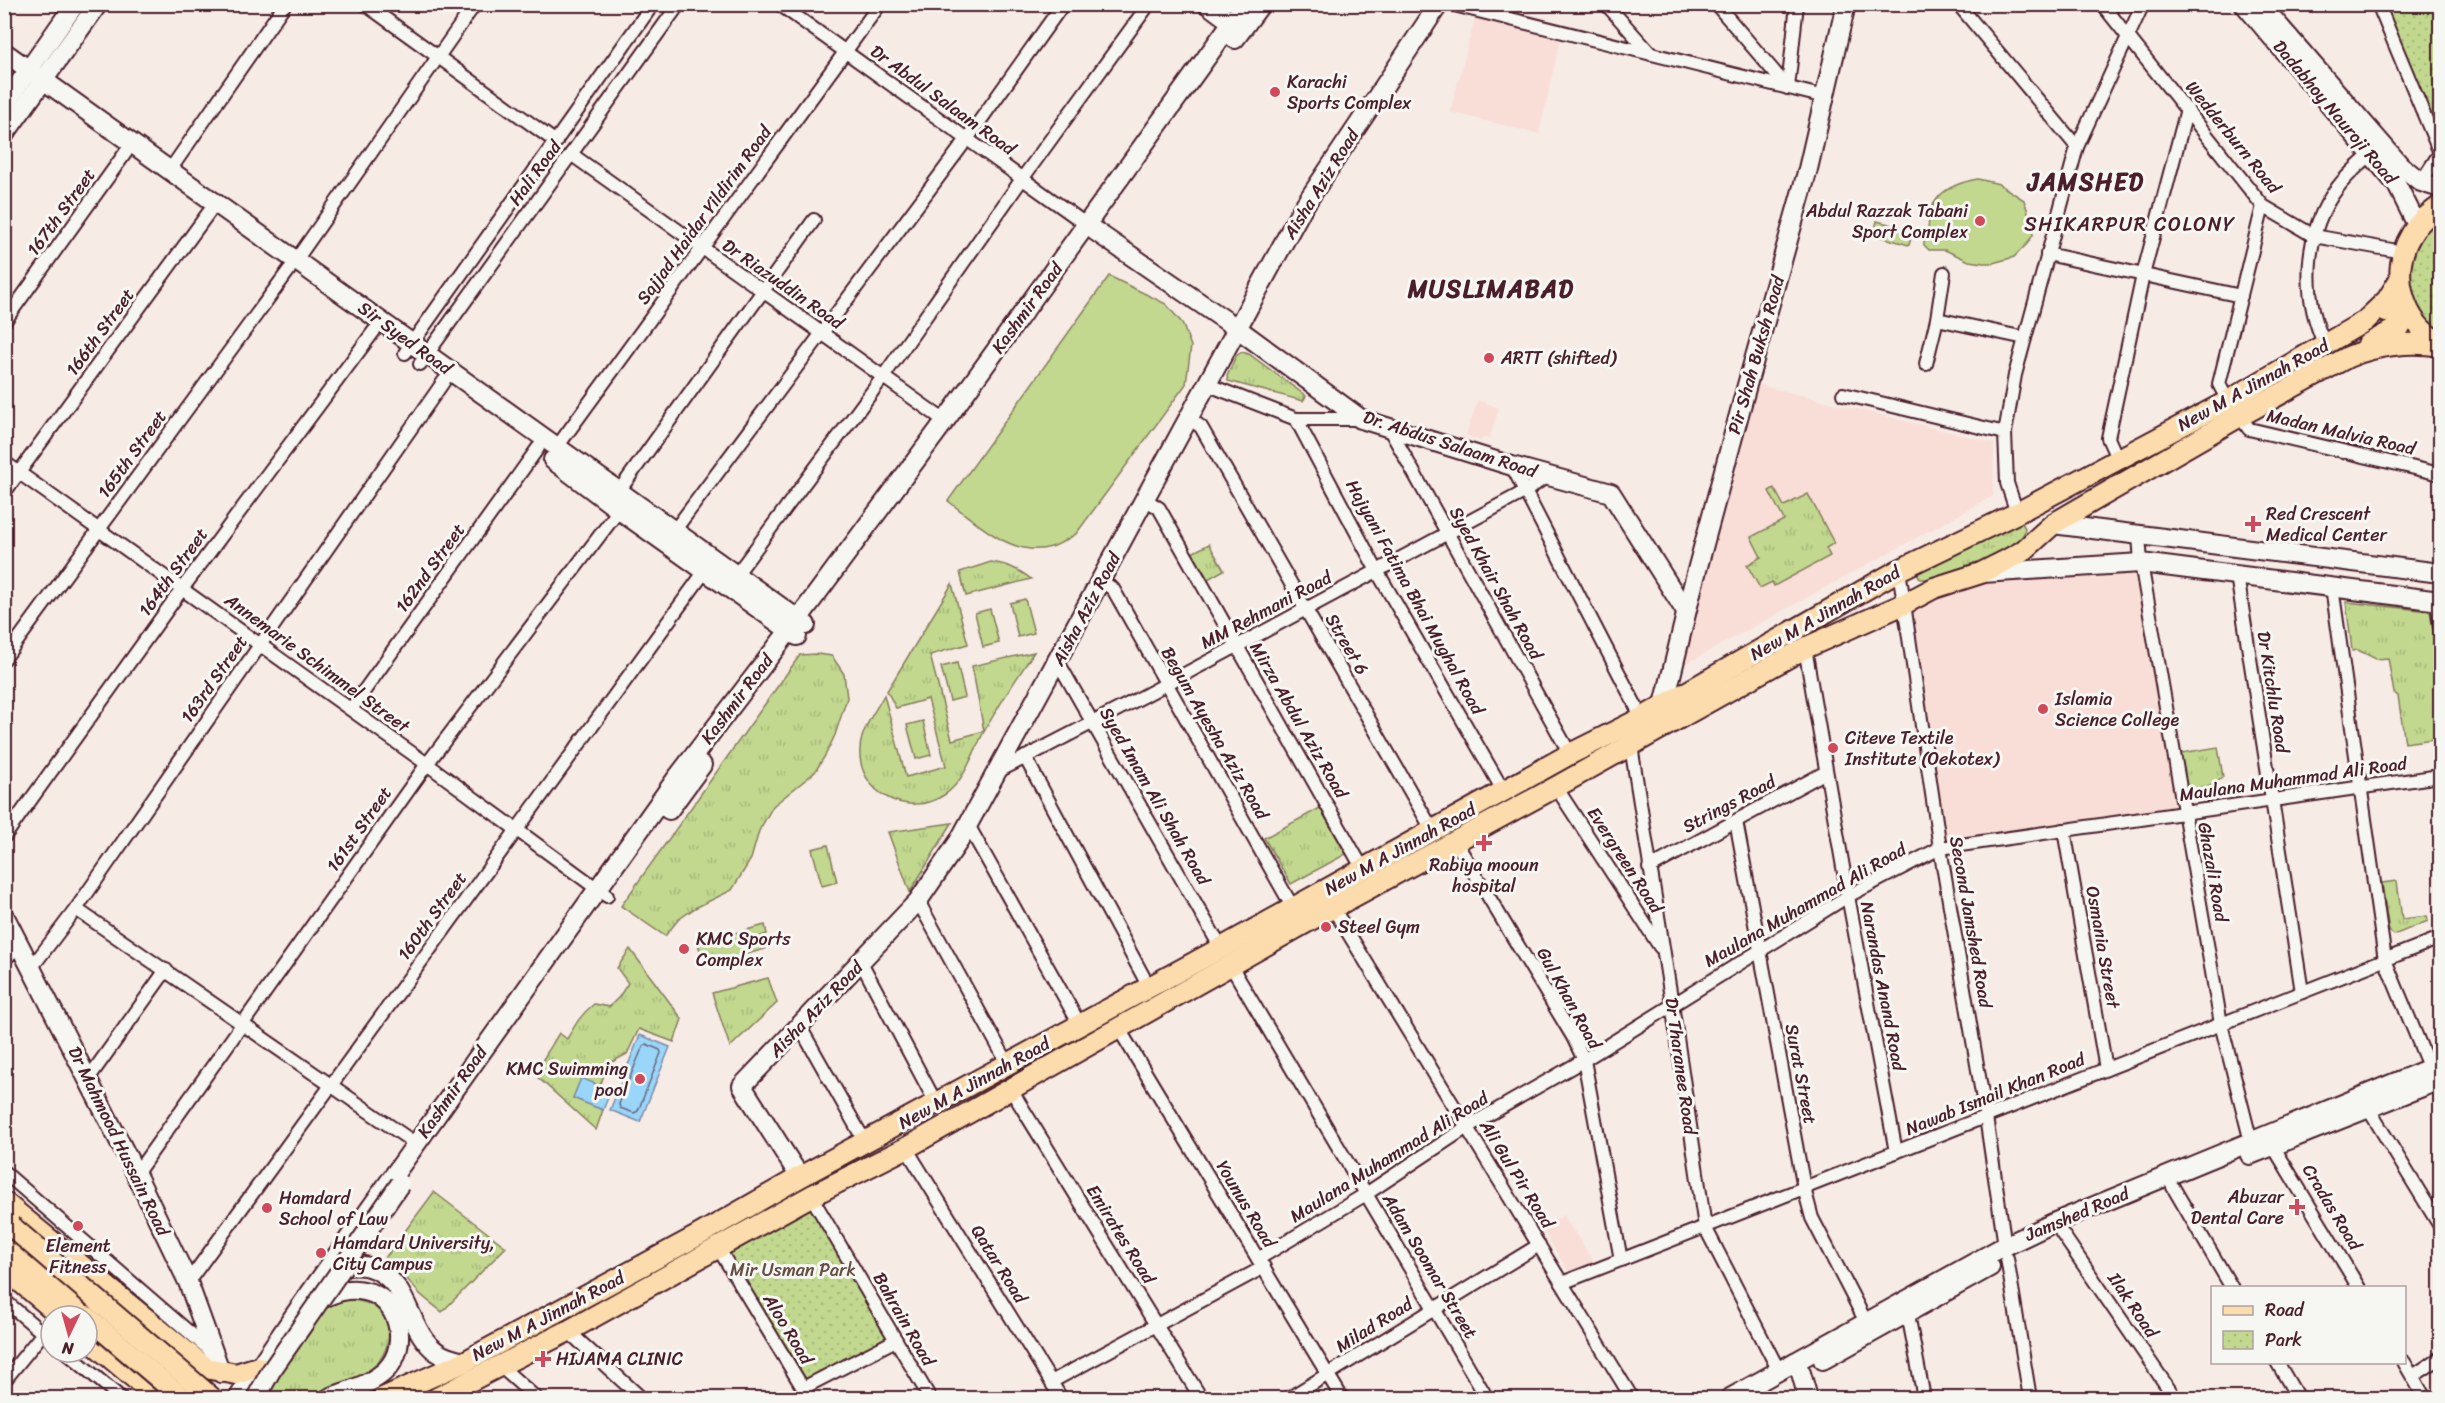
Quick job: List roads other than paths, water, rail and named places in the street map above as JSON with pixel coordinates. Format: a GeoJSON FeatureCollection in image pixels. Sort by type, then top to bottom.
{"type":"FeatureCollection","features":[{"type":"Feature","properties":{"kind":"main road"},"geometry":{"type":"LineString","coordinates":[[37,75],[75,4]]}},
{"type":"Feature","properties":{"kind":"main road"},"geometry":{"type":"LineString","coordinates":[[4,135],[12,104],[98,4]]}},
{"type":"Feature","properties":{"kind":"main road"},"geometry":{"type":"LineString","coordinates":[[1207,4],[1244,13]]}},
{"type":"Feature","properties":{"kind":"main road","name":"Aisha Aziz Road"},"geometry":{"type":"LineString","coordinates":[[800,1177],[742,1086],[918,901],[968,825],[1302,209],[1439,4]]}},
{"type":"Feature","properties":{"kind":"main road","name":"Pir Shah Buksh Road"},"geometry":{"type":"LineString","coordinates":[[1664,705],[1686,612],[1749,377],[1808,169],[1846,4]]}},
{"type":"Feature","properties":{"kind":"main road"},"geometry":{"type":"LineString","coordinates":[[2257,5],[2400,165],[2421,182],[2440,188]]}},
{"type":"Feature","properties":{"kind":"main road","name":"Dadabhoy Nauroji Road"},"geometry":{"type":"LineString","coordinates":[[2257,5],[2370,155],[2397,185],[2417,225]]}},
{"type":"Feature","properties":{"kind":"main road","name":"Kashmir Road"},"geometry":{"type":"LineString","coordinates":[[256,1398],[271,1371],[319,1299],[602,892],[676,779],[798,628],[1091,228],[1244,13]]}},
{"type":"Feature","properties":{"kind":"main road","name":"Sir Syed Road"},"geometry":{"type":"LineString","coordinates":[[4,52],[148,161],[208,212],[267,247]]}},
{"type":"Feature","properties":{"kind":"main road","name":"Sir Syed Road"},"geometry":{"type":"LineString","coordinates":[[4,66],[37,75],[126,152],[170,170],[292,265],[416,353],[557,447],[574,467],[619,510],[692,553],[736,575],[798,628]]}},
{"type":"Feature","properties":{"kind":"main road"},"geometry":{"type":"LineString","coordinates":[[2440,206],[2417,225],[2403,252],[2400,279],[2405,301],[2415,321],[2440,345]]}},
{"type":"Feature","properties":{"kind":"main road","name":"Kashmir Road"},"geometry":{"type":"LineString","coordinates":[[798,628],[945,421],[1091,228]]}},
{"type":"Feature","properties":{"kind":"main road","name":"Dr. Abdus Salaam Road"},"geometry":{"type":"LineString","coordinates":[[1091,228],[1238,329],[1361,419],[1512,466],[1611,493],[1686,612]]}},
{"type":"Feature","properties":{"kind":"main road","name":"Sir Syed Road"},"geometry":{"type":"LineString","coordinates":[[292,265],[374,331],[416,353],[444,381],[538,448],[619,491],[674,531],[705,570],[798,628]]}},
{"type":"Feature","properties":{"kind":"main road","name":"New M A Jinnah Road"},"geometry":{"type":"LineString","coordinates":[[443,1397],[499,1365],[568,1331],[717,1246],[906,1148],[1333,908],[1805,648],[1904,604],[1934,588],[1981,573],[2023,551],[2053,524],[2365,321],[2387,300],[2400,279]]}},
{"type":"Feature","properties":{"kind":"main road"},"geometry":{"type":"LineString","coordinates":[[2359,352],[2369,343],[2402,326],[2403,319],[2394,310],[2365,321]]}},
{"type":"Feature","properties":{"kind":"main road","name":"New M A Jinnah Road"},"geometry":{"type":"LineString","coordinates":[[383,1398],[464,1362],[696,1236],[1570,754],[1642,718],[1899,570],[2017,513],[2118,458],[2359,352],[2417,344],[2440,345]]}},
{"type":"Feature","properties":{"kind":"main road"},"geometry":{"type":"LineString","coordinates":[[2053,524],[2440,573]]}},
{"type":"Feature","properties":{"kind":"main road"},"geometry":{"type":"LineString","coordinates":[[1981,573],[2141,563],[2439,601]]}},
{"type":"Feature","properties":{"kind":"main road","name":"Kashmir Road"},"geometry":{"type":"LineString","coordinates":[[238,1398],[258,1366],[416,1144],[602,892]]}},
{"type":"Feature","properties":{"kind":"main road","name":"Dr Mahmood Hussain Road"},"geometry":{"type":"LineString","coordinates":[[4,915],[136,1174],[188,1282],[221,1373]]}},
{"type":"Feature","properties":{"kind":"main road","name":"Jamshed Road"},"geometry":{"type":"LineString","coordinates":[[1755,1398],[1866,1322],[2006,1252],[2368,1108],[2437,1071]]}},
{"type":"Feature","properties":{"kind":"main road","name":"Jamshed Road"},"geometry":{"type":"LineString","coordinates":[[1731,1398],[1779,1371],[1798,1367],[1908,1314],[2053,1223],[2251,1142],[2437,1071]]}},
{"type":"Feature","properties":{"kind":"main road"},"geometry":{"type":"LineString","coordinates":[[4,1202],[181,1350],[206,1368],[221,1373],[236,1374],[258,1366]]}},
{"type":"Feature","properties":{"kind":"main road"},"geometry":{"type":"LineString","coordinates":[[8,1224],[212,1398]]}},
{"type":"Feature","properties":{"kind":"main road"},"geometry":{"type":"LineString","coordinates":[[4,1247],[71,1304]]}},
{"type":"Feature","properties":{"kind":"main road"},"geometry":{"type":"LineString","coordinates":[[322,1275],[334,1269],[354,1265],[371,1267],[386,1275],[398,1286],[425,1340],[438,1352],[464,1362]]}},
{"type":"Feature","properties":{"kind":"main road"},"geometry":{"type":"LineString","coordinates":[[4,1268],[47,1304]]}},
{"type":"Feature","properties":{"kind":"main road"},"geometry":{"type":"LineString","coordinates":[[319,1299],[337,1291],[351,1289],[366,1291],[379,1297],[389,1306],[395,1317],[400,1340],[395,1357],[386,1370],[368,1382],[328,1398]]}},
{"type":"Feature","properties":{"kind":"main road"},"geometry":{"type":"LineString","coordinates":[[99,1328],[182,1398]]}},
{"type":"Feature","properties":{"kind":"main road"},"geometry":{"type":"LineString","coordinates":[[99,1348],[158,1398]]}},
{"type":"Feature","properties":{"kind":"main road"},"geometry":{"type":"LineString","coordinates":[[177,1398],[186,1386],[188,1366],[181,1350]]}},
{"type":"Feature","properties":{"kind":"main road"},"geometry":{"type":"LineString","coordinates":[[1798,1367],[1808,1398]]}},
{"type":"Feature","properties":{"kind":"street"},"geometry":{"type":"LineString","coordinates":[[170,170],[285,4]]}},
{"type":"Feature","properties":{"kind":"street"},"geometry":{"type":"LineString","coordinates":[[364,4],[572,152]]}},
{"type":"Feature","properties":{"kind":"street","name":"165th Street"},"geometry":{"type":"LineString","coordinates":[[4,659],[292,265],[475,4]]}},
{"type":"Feature","properties":{"kind":"street","name":"Hali Road"},"geometry":{"type":"LineString","coordinates":[[416,353],[557,141],[653,4]]}},
{"type":"Feature","properties":{"kind":"street","name":"Hali Road"},"geometry":{"type":"LineString","coordinates":[[416,353],[572,152],[680,4]]}},
{"type":"Feature","properties":{"kind":"street","name":"Sajjad Haidar Yildirim Road"},"geometry":{"type":"LineString","coordinates":[[557,447],[880,4]]}},
{"type":"Feature","properties":{"kind":"street"},"geometry":{"type":"LineString","coordinates":[[674,531],[967,139],[1063,4]]}},
{"type":"Feature","properties":{"kind":"street"},"geometry":{"type":"LineString","coordinates":[[736,575],[883,377],[1149,4]]}},
{"type":"Feature","properties":{"kind":"street"},"geometry":{"type":"LineString","coordinates":[[1450,4],[1825,97]]}},
{"type":"Feature","properties":{"kind":"street"},"geometry":{"type":"LineString","coordinates":[[1606,4],[1652,55]]}},
{"type":"Feature","properties":{"kind":"street"},"geometry":{"type":"LineString","coordinates":[[1716,4],[1788,88]]}},
{"type":"Feature","properties":{"kind":"street"},"geometry":{"type":"LineString","coordinates":[[1788,88],[1797,4]]}},
{"type":"Feature","properties":{"kind":"street"},"geometry":{"type":"LineString","coordinates":[[1958,4],[2077,147]]}},
{"type":"Feature","properties":{"kind":"street","name":"Wedderburn Road"},"geometry":{"type":"LineString","coordinates":[[2102,4],[2263,206],[2314,236],[2403,252]]}},
{"type":"Feature","properties":{"kind":"street"},"geometry":{"type":"LineString","coordinates":[[2017,513],[2007,483],[2005,433],[2015,375],[2077,147],[2143,4]]}},
{"type":"Feature","properties":{"kind":"street"},"geometry":{"type":"LineString","coordinates":[[2378,4],[2440,153],[2421,182]]}},
{"type":"Feature","properties":{"kind":"street","name":"Dr Abdul Salaam Road"},"geometry":{"type":"LineString","coordinates":[[784,6],[1091,228]]}},
{"type":"Feature","properties":{"kind":"street"},"geometry":{"type":"LineString","coordinates":[[2118,458],[2108,438],[2143,275],[2187,109]]}},
{"type":"Feature","properties":{"kind":"street"},"geometry":{"type":"LineString","coordinates":[[557,141],[572,152]]}},
{"type":"Feature","properties":{"kind":"street","name":"167th Street"},"geometry":{"type":"LineString","coordinates":[[4,322],[126,152]]}},
{"type":"Feature","properties":{"kind":"street","name":"Dr Riazuddin Road"},"geometry":{"type":"LineString","coordinates":[[572,152],[701,249],[945,421]]}},
{"type":"Feature","properties":{"kind":"street"},"geometry":{"type":"LineString","coordinates":[[2325,345],[2310,302],[2309,269],[2314,236],[2336,189],[2370,155]]}},
{"type":"Feature","properties":{"kind":"street"},"geometry":{"type":"LineString","coordinates":[[2234,408],[2219,384],[2263,206]]}},
{"type":"Feature","properties":{"kind":"street","name":"166th Street"},"geometry":{"type":"LineString","coordinates":[[4,493],[208,212]]}},
{"type":"Feature","properties":{"kind":"street"},"geometry":{"type":"LineString","coordinates":[[619,491],[814,220]]}},
{"type":"Feature","properties":{"kind":"street"},"geometry":{"type":"LineString","coordinates":[[2048,254],[2241,296]]}},
{"type":"Feature","properties":{"kind":"street"},"geometry":{"type":"LineString","coordinates":[[1926,364],[1937,319],[1944,273]]}},
{"type":"Feature","properties":{"kind":"street"},"geometry":{"type":"LineString","coordinates":[[1937,319],[2025,338]]}},
{"type":"Feature","properties":{"kind":"street","name":"164th Street"},"geometry":{"type":"LineString","coordinates":[[4,837],[182,589],[374,331]]}},
{"type":"Feature","properties":{"kind":"street","name":"163rd Street"},"geometry":{"type":"LineString","coordinates":[[32,967],[76,909],[444,381]]}},
{"type":"Feature","properties":{"kind":"street"},"geometry":{"type":"LineString","coordinates":[[1206,384],[1296,419],[1361,419]]}},
{"type":"Feature","properties":{"kind":"street"},"geometry":{"type":"LineString","coordinates":[[1843,394],[2005,433]]}},
{"type":"Feature","properties":{"kind":"street","name":"Madan Malvia Road"},"geometry":{"type":"LineString","coordinates":[[2234,408],[2249,429],[2440,474]]}},
{"type":"Feature","properties":{"kind":"street","name":"Street 6"},"geometry":{"type":"LineString","coordinates":[[1188,417],[1201,427],[1433,831]]}},
{"type":"Feature","properties":{"kind":"street","name":"Hajyani Fatima Bhai Mughal Road"},"geometry":{"type":"LineString","coordinates":[[1296,419],[1377,571],[1504,792]]}},
{"type":"Feature","properties":{"kind":"street","name":"Syed Khair Shah Road"},"geometry":{"type":"LineString","coordinates":[[1389,428],[1570,754]]}},
{"type":"Feature","properties":{"kind":"street","name":"162nd Street"},"geometry":{"type":"LineString","coordinates":[[351,709],[538,448]]}},
{"type":"Feature","properties":{"kind":"street","name":"Annemarie Schimmel Street"},"geometry":{"type":"LineString","coordinates":[[4,462],[351,709],[602,892]]}},
{"type":"Feature","properties":{"kind":"street"},"geometry":{"type":"LineString","coordinates":[[1512,466],[1642,718]]}},
{"type":"Feature","properties":{"kind":"street","name":"MM Rehmani Road"},"geometry":{"type":"LineString","coordinates":[[997,772],[1526,491],[1548,475]]}},
{"type":"Feature","properties":{"kind":"street","name":"Mirza Abdul Aziz Road"},"geometry":{"type":"LineString","coordinates":[[1146,500],[1159,508],[1363,869]]}},
{"type":"Feature","properties":{"kind":"street","name":"161st Street"},"geometry":{"type":"LineString","coordinates":[[136,1174],[427,764],[619,510]]}},
{"type":"Feature","properties":{"kind":"street","name":"Ghazali Road"},"geometry":{"type":"LineString","coordinates":[[2139,535],[2141,563],[2221,1024],[2251,1142]]}},
{"type":"Feature","properties":{"kind":"street","name":"160th Street"},"geometry":{"type":"LineString","coordinates":[[188,1282],[705,570]]}},
{"type":"Feature","properties":{"kind":"street","name":"Second Jamshed Road"},"geometry":{"type":"LineString","coordinates":[[1899,570],[1940,848],[1986,1117],[2030,1398]]}},
{"type":"Feature","properties":{"kind":"street","name":"Dr Kitchlu Road"},"geometry":{"type":"LineString","coordinates":[[2237,575],[2302,992]]}},
{"type":"Feature","properties":{"kind":"street","name":"Begum Ayesha Aziz Road"},"geometry":{"type":"LineString","coordinates":[[1101,581],[1113,589],[1293,908]]}},
{"type":"Feature","properties":{"kind":"street"},"geometry":{"type":"LineString","coordinates":[[2332,587],[2385,960],[2437,1071]]}},
{"type":"Feature","properties":{"kind":"street"},"geometry":{"type":"LineString","coordinates":[[2439,601],[2440,625]]}},
{"type":"Feature","properties":{"kind":"street","name":"Narandas Anand Road"},"geometry":{"type":"LineString","coordinates":[[1805,648],[1896,1152]]}},
{"type":"Feature","properties":{"kind":"street","name":"Syed Imam Ali Shah Road"},"geometry":{"type":"LineString","coordinates":[[1058,662],[1221,948]]}},
{"type":"Feature","properties":{"kind":"street","name":"Dr Tharanee Road"},"geometry":{"type":"LineString","coordinates":[[1630,746],[1705,1227],[1779,1371]]}},
{"type":"Feature","properties":{"kind":"street"},"geometry":{"type":"LineString","coordinates":[[1025,758],[1149,987]]}},
{"type":"Feature","properties":{"kind":"street","name":"Strings Road"},"geometry":{"type":"LineString","coordinates":[[1649,867],[1826,772]]}},
{"type":"Feature","properties":{"kind":"street","name":"Maulana Muhammad Ali Road"},"geometry":{"type":"LineString","coordinates":[[1045,1398],[1156,1325],[1261,1263],[1467,1127],[1584,1060],[1848,896],[1940,848],[2440,776]]}},
{"type":"Feature","properties":{"kind":"street","name":"Evergreen Road"},"geometry":{"type":"LineString","coordinates":[[1556,787],[1664,953]]}},
{"type":"Feature","properties":{"kind":"street","name":"Surat Street"},"geometry":{"type":"LineString","coordinates":[[1736,821],[1804,1188],[1812,1218],[1866,1322]]}},
{"type":"Feature","properties":{"kind":"street"},"geometry":{"type":"LineString","coordinates":[[968,825],[1080,1025]]}},
{"type":"Feature","properties":{"kind":"street","name":"Osmania Street"},"geometry":{"type":"LineString","coordinates":[[2064,830],[2106,1069]]}},
{"type":"Feature","properties":{"kind":"street","name":"Gul Khan Road"},"geometry":{"type":"LineString","coordinates":[[1455,841],[1573,1037],[1584,1060],[1621,1260]]}},
{"type":"Feature","properties":{"kind":"street"},"geometry":{"type":"LineString","coordinates":[[918,901],[1008,1064]]}},
{"type":"Feature","properties":{"kind":"street","name":"Ali Gul Pir Road"},"geometry":{"type":"LineString","coordinates":[[1333,908],[1632,1398]]}},
{"type":"Feature","properties":{"kind":"street"},"geometry":{"type":"LineString","coordinates":[[76,909],[416,1144]]}},
{"type":"Feature","properties":{"kind":"street","name":"Nawab Ismail Khan Road"},"geometry":{"type":"LineString","coordinates":[[1562,1283],[2440,938]]}},
{"type":"Feature","properties":{"kind":"street"},"geometry":{"type":"LineString","coordinates":[[4,960],[20,944]]}},
{"type":"Feature","properties":{"kind":"street"},"geometry":{"type":"LineString","coordinates":[[861,962],[936,1103]]}},
{"type":"Feature","properties":{"kind":"street","name":"Adam Soomar Street"},"geometry":{"type":"LineString","coordinates":[[1232,966],[1487,1398]]}},
{"type":"Feature","properties":{"kind":"street"},"geometry":{"type":"LineString","coordinates":[[88,1079],[165,970]]}},
{"type":"Feature","properties":{"kind":"street"},"geometry":{"type":"LineString","coordinates":[[800,1027],[865,1142]]}},
{"type":"Feature","properties":{"kind":"street","name":"Younus Road"},"geometry":{"type":"LineString","coordinates":[[1119,1029],[1342,1398]]}},
{"type":"Feature","properties":{"kind":"street","name":"Emirates Road"},"geometry":{"type":"LineString","coordinates":[[1010,1088],[1201,1398]]}},
{"type":"Feature","properties":{"kind":"street"},"geometry":{"type":"LineString","coordinates":[[2368,1108],[2440,1226]]}},
{"type":"Feature","properties":{"kind":"street","name":"Cradas Road"},"geometry":{"type":"LineString","coordinates":[[2273,1146],[2358,1286]]}},
{"type":"Feature","properties":{"kind":"street","name":"Qatar Road"},"geometry":{"type":"LineString","coordinates":[[906,1148],[1056,1390]]}},
{"type":"Feature","properties":{"kind":"street"},"geometry":{"type":"LineString","coordinates":[[4,1172],[214,1354]]}},
{"type":"Feature","properties":{"kind":"street"},"geometry":{"type":"LineString","coordinates":[[2172,1187],[2231,1286]]}},
{"type":"Feature","properties":{"kind":"street","name":"Bahrain Road"},"geometry":{"type":"LineString","coordinates":[[811,1196],[930,1398]]}},
{"type":"Feature","properties":{"kind":"street","name":"Ilak Road"},"geometry":{"type":"LineString","coordinates":[[2061,1232],[2175,1398]]}},
{"type":"Feature","properties":{"kind":"street","name":"Milad Road"},"geometry":{"type":"LineString","coordinates":[[1289,1398],[1539,1245]]}},
{"type":"Feature","properties":{"kind":"street","name":"Aloo Road"},"geometry":{"type":"LineString","coordinates":[[717,1246],[806,1393]]}},
{"type":"Feature","properties":{"kind":"street"},"geometry":{"type":"LineString","coordinates":[[4,1300],[39,1329]]}},
{"type":"Feature","properties":{"kind":"street"},"geometry":{"type":"LineString","coordinates":[[1908,1314],[1924,1398]]}},
{"type":"Feature","properties":{"kind":"street"},"geometry":{"type":"LineString","coordinates":[[568,1331],[641,1398]]}},
{"type":"Feature","properties":{"kind":"street"},"geometry":{"type":"LineString","coordinates":[[806,1393],[896,1340]]}},
{"type":"Feature","properties":{"kind":"street"},"geometry":{"type":"LineString","coordinates":[[4,1381],[39,1344]]}},
{"type":"Feature","properties":{"kind":"street"},"geometry":{"type":"LineString","coordinates":[[2413,1376],[2440,1358]]}},
{"type":"Feature","properties":{"kind":"street"},"geometry":{"type":"LineString","coordinates":[[80,1364],[121,1398]]}},
{"type":"Feature","properties":{"kind":"street"},"geometry":{"type":"LineString","coordinates":[[2278,1364],[2298,1398]]}},
{"type":"Feature","properties":{"kind":"street"},"geometry":{"type":"LineString","coordinates":[[2405,1364],[2425,1398]]}},
{"type":"Feature","properties":{"kind":"street"},"geometry":{"type":"LineString","coordinates":[[499,1365],[536,1398]]}},
{"type":"Feature","properties":{"kind":"water","name":"KMC Swimming pool"},"geometry":{"type":"Polygon","coordinates":[[[640,1035],[670,1047],[640,1122],[610,1110],[640,1035]]]}},
{"type":"Feature","properties":{"kind":"water"},"geometry":{"type":"Polygon","coordinates":[[[581,1078],[611,1090],[603,1110],[573,1098],[581,1078]]]}},
{"type":"Feature","properties":{"kind":"place","name":"Karachi Sports Complex"},"geometry":{"type":"Point","coordinates":[1275,92]}},
{"type":"Feature","properties":{"kind":"place","name":"Abdul Razzak Tabani Sport Complex"},"geometry":{"type":"Point","coordinates":[1980,221]}},
{"type":"Feature","properties":{"kind":"place","name":"ARTT (shifted)"},"geometry":{"type":"Point","coordinates":[1489,358]}},
{"type":"Feature","properties":{"kind":"place","name":"Red Crescent Medical Center"},"geometry":{"type":"Point","coordinates":[2253,524]}},
{"type":"Feature","properties":{"kind":"place","name":"Islamia Science College"},"geometry":{"type":"Point","coordinates":[2043,709]}},
{"type":"Feature","properties":{"kind":"place","name":"Citeve Textile Institute (Oekotex)"},"geometry":{"type":"Point","coordinates":[1833,748]}},
{"type":"Feature","properties":{"kind":"place","name":"Rabiya mooun hospital"},"geometry":{"type":"Point","coordinates":[1484,843]}},
{"type":"Feature","properties":{"kind":"place","name":"Steel Gym"},"geometry":{"type":"Point","coordinates":[1326,927]}},
{"type":"Feature","properties":{"kind":"place","name":"KMC Sports Complex"},"geometry":{"type":"Point","coordinates":[684,949]}},
{"type":"Feature","properties":{"kind":"place","name":"KMC Swimming pool"},"geometry":{"type":"Point","coordinates":[640,1079]}},
{"type":"Feature","properties":{"kind":"place","name":"Abuzar Dental Care"},"geometry":{"type":"Point","coordinates":[2297,1207]}},
{"type":"Feature","properties":{"kind":"place","name":"Hamdard School of Law"},"geometry":{"type":"Point","coordinates":[267,1208]}},
{"type":"Feature","properties":{"kind":"place","name":"Element Fitness"},"geometry":{"type":"Point","coordinates":[78,1226]}},
{"type":"Feature","properties":{"kind":"place","name":"Hamdard University, City Campus"},"geometry":{"type":"Point","coordinates":[321,1253]}},
{"type":"Feature","properties":{"kind":"place","name":"HIJAMA CLINIC"},"geometry":{"type":"Point","coordinates":[543,1359]}},
{"type":"Feature","properties":{"kind":"district","name":"JAMSHED"},"geometry":{"type":"Point","coordinates":[2086,182]}},
{"type":"Feature","properties":{"kind":"district","name":"SHIKARPUR COLONY"},"geometry":{"type":"Point","coordinates":[2130,224]}},
{"type":"Feature","properties":{"kind":"district","name":"MUSLIMABAD"},"geometry":{"type":"Point","coordinates":[1491,289]}},
{"type":"Feature","properties":{"kind":"park label","name":"Mir Usman Park"},"geometry":{"type":"Point","coordinates":[793,1270]}}]}
